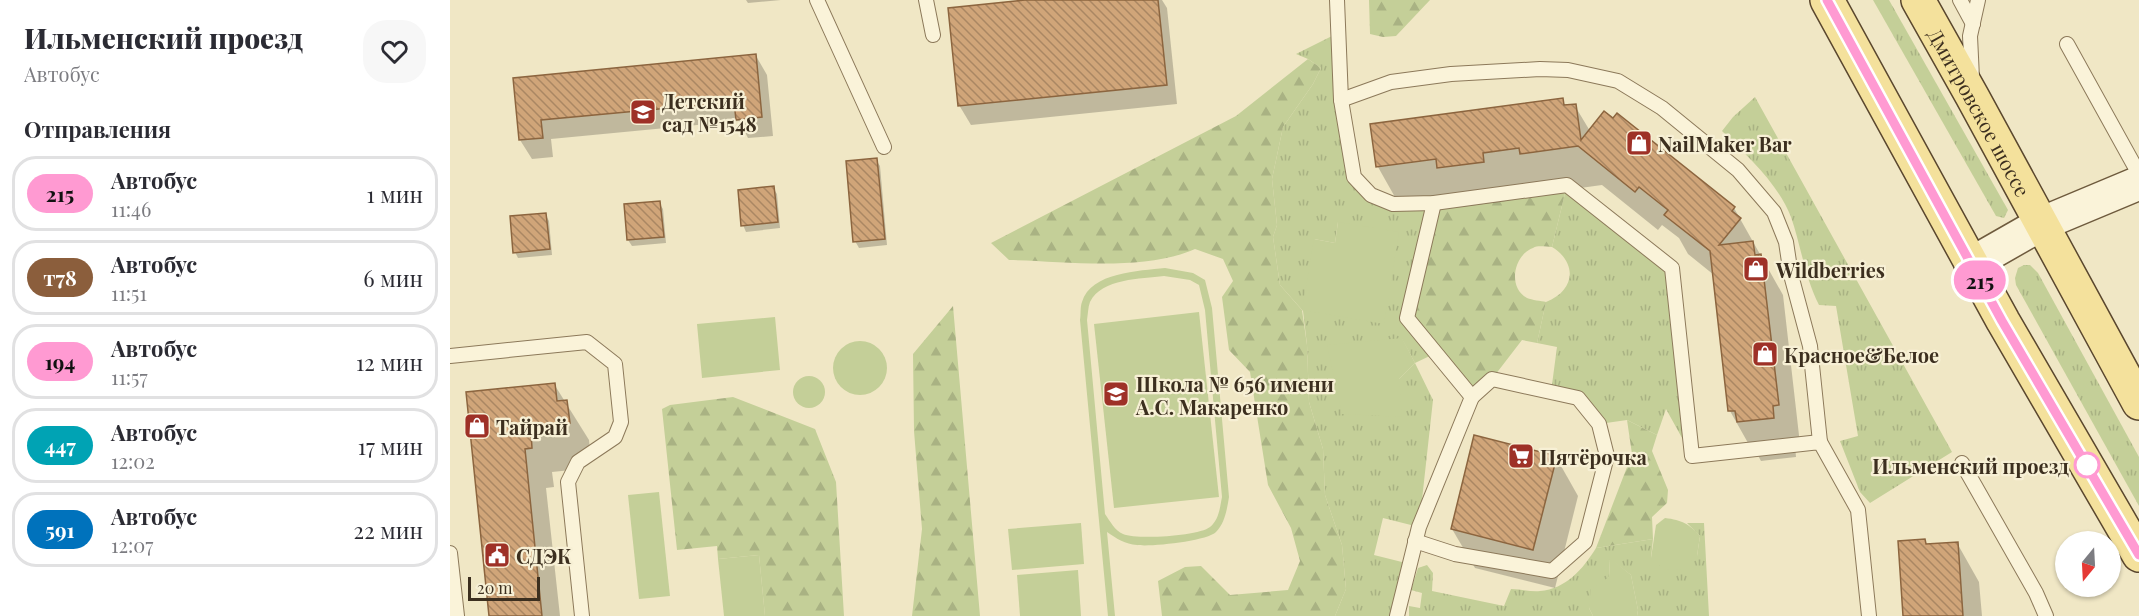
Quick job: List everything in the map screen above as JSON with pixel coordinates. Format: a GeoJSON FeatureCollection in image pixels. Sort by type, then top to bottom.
{"type":"FeatureCollection","features":[{"type":"Feature","properties":{"kind":"main road"},"geometry":{"type":"LineString","coordinates":[[1827,0],[1971,264],[2139,555]]}},
{"type":"Feature","properties":{"kind":"main road","name":"Дмитровское шоссе"},"geometry":{"type":"LineString","coordinates":[[1918,0],[2139,403]]}},
{"type":"Feature","properties":{"kind":"street"},"geometry":{"type":"LineString","coordinates":[[1971,264],[2041,224],[2139,183]]}},
{"type":"Feature","properties":{"kind":"lane"},"geometry":{"type":"LineString","coordinates":[[817,0],[884,147]]}},
{"type":"Feature","properties":{"kind":"lane"},"geometry":{"type":"LineString","coordinates":[[926,0],[933,35]]}},
{"type":"Feature","properties":{"kind":"lane"},"geometry":{"type":"LineString","coordinates":[[1336,0],[1341,100],[1354,177],[1371,195],[1393,204],[1434,202],[1567,185],[1672,268],[1692,456],[1820,442]]}},
{"type":"Feature","properties":{"kind":"lane"},"geometry":{"type":"LineString","coordinates":[[1960,0],[1973,24]]}},
{"type":"Feature","properties":{"kind":"lane"},"geometry":{"type":"LineString","coordinates":[[1972,96],[1970,36],[1978,0]]}},
{"type":"Feature","properties":{"kind":"lane"},"geometry":{"type":"LineString","coordinates":[[2067,44],[2139,174]]}},
{"type":"Feature","properties":{"kind":"lane"},"geometry":{"type":"LineString","coordinates":[[1341,100],[1391,82],[1450,74],[1540,69],[1568,70],[1618,81],[1662,108],[1738,170],[1774,212],[1786,242],[1791,275],[1810,346],[1820,442],[1858,510],[1869,616]]}},
{"type":"Feature","properties":{"kind":"lane"},"geometry":{"type":"LineString","coordinates":[[1434,202],[1407,318],[1472,396]]}},
{"type":"Feature","properties":{"kind":"lane"},"geometry":{"type":"LineString","coordinates":[[450,356],[587,342],[615,364],[621,422],[615,437],[578,462],[568,482],[582,616]]}},
{"type":"Feature","properties":{"kind":"lane"},"geometry":{"type":"LineString","coordinates":[[1397,616],[1415,541],[1419,527],[1472,396],[1492,379],[1578,398],[1599,424],[1607,456],[1585,542],[1552,571],[1455,554],[1415,541]]}},
{"type":"Feature","properties":{"kind":"lane"},"geometry":{"type":"LineString","coordinates":[[1962,463],[2036,593],[2046,616]]}},
{"type":"Feature","properties":{"kind":"lane"},"geometry":{"type":"LineString","coordinates":[[450,553],[456,616]]}},
{"type":"Feature","properties":{"kind":"green space"},"geometry":{"type":"Polygon","coordinates":[[[1369,0],[1430,0],[1396,36],[1383,37],[1370,34],[1369,0]]]}},
{"type":"Feature","properties":{"kind":"green space"},"geometry":{"type":"Polygon","coordinates":[[[1873,0],[1889,0],[2008,210],[2004,218],[1996,216],[1873,0]]]}},
{"type":"Feature","properties":{"kind":"green space"},"geometry":{"type":"Polygon","coordinates":[[[1338,33],[1354,177],[1371,195],[1434,203],[1436,353],[1415,363],[1433,400],[1419,527],[1383,518],[1374,555],[1410,564],[1397,616],[1335,616],[1346,589],[1342,545],[1325,495],[1323,449],[1309,402],[1303,311],[1280,285],[1273,237],[1277,225],[1272,179],[1283,127],[1313,84],[1321,68],[1296,54],[1338,33]],[[1338,222],[1335,243],[1314,239],[1384,324],[1338,222]],[[1402,339],[1399,379],[1415,363],[1402,339]]]}},
{"type":"Feature","properties":{"kind":"green space"},"geometry":{"type":"Polygon","coordinates":[[[1308,59],[1321,68],[1313,84],[1283,127],[1272,179],[1277,225],[1273,237],[1280,285],[1302,310],[1307,345],[1309,402],[1323,449],[1325,495],[1342,545],[1346,589],[1335,616],[1162,616],[1158,581],[1185,567],[1201,566],[1230,595],[1288,590],[1300,561],[1291,528],[1268,485],[1250,372],[1229,350],[1222,297],[1233,281],[1223,259],[1195,249],[1152,261],[1128,263],[1009,260],[991,243],[1236,116],[1308,59]]]}},
{"type":"Feature","properties":{"kind":"green space"},"geometry":{"type":"Polygon","coordinates":[[[1755,97],[1952,452],[1870,503],[1860,492],[1840,441],[1858,436],[1836,306],[1819,305],[1810,284],[1791,217],[1785,204],[1770,181],[1722,131],[1733,117],[1755,97]]]}},
{"type":"Feature","properties":{"kind":"green space"},"geometry":{"type":"Polygon","coordinates":[[[1567,185],[1672,268],[1692,456],[1666,409],[1657,435],[1627,420],[1599,424],[1578,398],[1551,392],[1557,347],[1537,343],[1546,302],[1563,291],[1570,276],[1566,261],[1552,247],[1567,185]]]}},
{"type":"Feature","properties":{"kind":"green space"},"geometry":{"type":"Polygon","coordinates":[[[1567,185],[1552,247],[1537,247],[1526,252],[1517,264],[1515,272],[1517,287],[1521,293],[1527,298],[1546,302],[1537,343],[1522,340],[1492,379],[1472,397],[1407,318],[1434,203],[1567,185]]]}},
{"type":"Feature","properties":{"kind":"green space"},"geometry":{"type":"Polygon","coordinates":[[[1338,222],[1399,232],[1384,324],[1302,310],[1314,239],[1335,243],[1338,222]]]}},
{"type":"Feature","properties":{"kind":"green space"},"geometry":{"type":"Polygon","coordinates":[[[2030,265],[2038,273],[2139,457],[2139,506],[2016,285],[2015,278],[2018,268],[2030,265]]]}},
{"type":"Feature","properties":{"kind":"green space"},"geometry":{"type":"Polygon","coordinates":[[[1165,268],[1193,273],[1205,280],[1212,308],[1229,497],[1222,524],[1216,532],[1202,538],[1166,544],[1137,545],[1121,541],[1107,532],[1115,616],[1108,616],[1080,320],[1081,306],[1087,292],[1095,284],[1105,279],[1130,272],[1165,268]],[[1164,276],[1123,281],[1103,288],[1089,304],[1087,320],[1105,514],[1120,533],[1130,536],[1154,537],[1194,533],[1210,527],[1219,513],[1222,497],[1205,310],[1199,285],[1190,280],[1164,276]]]}},
{"type":"Feature","properties":{"kind":"green space"},"geometry":{"type":"Polygon","coordinates":[[[953,306],[980,616],[912,616],[922,529],[914,431],[913,354],[953,306]]]}},
{"type":"Feature","properties":{"kind":"green space"},"geometry":{"type":"Polygon","coordinates":[[[1199,312],[1219,497],[1114,508],[1094,324],[1199,312]]]}},
{"type":"Feature","properties":{"kind":"green space"},"geometry":{"type":"Polygon","coordinates":[[[775,317],[780,370],[702,378],[697,324],[775,317]]]}},
{"type":"Feature","properties":{"kind":"green space"},"geometry":{"type":"Polygon","coordinates":[[[1402,338],[1415,363],[1399,379],[1402,417],[1342,414],[1327,345],[1402,338]]]}},
{"type":"Feature","properties":{"kind":"green space"},"geometry":{"type":"Polygon","coordinates":[[[855,341],[865,341],[875,345],[883,353],[887,368],[883,383],[875,391],[865,395],[855,395],[845,391],[837,383],[833,373],[833,363],[837,353],[845,345],[855,341]]]}},
{"type":"Feature","properties":{"kind":"green space"},"geometry":{"type":"Polygon","coordinates":[[[809,376],[820,381],[825,392],[820,403],[809,408],[798,403],[793,392],[798,381],[809,376]]]}},
{"type":"Feature","properties":{"kind":"green space"},"geometry":{"type":"Polygon","coordinates":[[[733,397],[815,429],[836,482],[844,616],[765,616],[759,555],[718,559],[717,546],[677,550],[662,409],[670,405],[733,397]]]}},
{"type":"Feature","properties":{"kind":"green space"},"geometry":{"type":"Polygon","coordinates":[[[1627,420],[1657,435],[1652,451],[1668,490],[1667,503],[1652,517],[1653,539],[1596,548],[1632,454],[1627,420]]]}},
{"type":"Feature","properties":{"kind":"green space"},"geometry":{"type":"Polygon","coordinates":[[[659,492],[670,596],[639,599],[628,495],[659,492]]]}},
{"type":"Feature","properties":{"kind":"green space"},"geometry":{"type":"Polygon","coordinates":[[[1665,518],[1685,523],[1700,536],[1697,556],[1681,569],[1664,570],[1651,558],[1656,525],[1665,518]]]}},
{"type":"Feature","properties":{"kind":"green space"},"geometry":{"type":"Polygon","coordinates":[[[1081,523],[1084,564],[1012,570],[1008,529],[1081,523]]]}},
{"type":"Feature","properties":{"kind":"green space"},"geometry":{"type":"Polygon","coordinates":[[[1687,523],[1704,523],[1709,616],[1637,616],[1638,610],[1631,575],[1610,559],[1609,577],[1589,608],[1593,616],[1409,616],[1409,606],[1420,608],[1422,593],[1411,590],[1418,568],[1427,565],[1433,573],[1432,591],[1504,606],[1511,589],[1540,591],[1566,582],[1573,577],[1596,548],[1653,539],[1651,558],[1697,556],[1700,536],[1687,523]]]}},
{"type":"Feature","properties":{"kind":"green space"},"geometry":{"type":"Polygon","coordinates":[[[759,555],[765,616],[724,616],[718,559],[759,555]]]}},
{"type":"Feature","properties":{"kind":"green space"},"geometry":{"type":"Polygon","coordinates":[[[1610,558],[1631,575],[1638,610],[1637,616],[1593,616],[1589,608],[1591,589],[1609,577],[1610,558]]]}},
{"type":"Feature","properties":{"kind":"green space"},"geometry":{"type":"Polygon","coordinates":[[[1078,570],[1081,616],[1020,616],[1017,575],[1078,570]]]}},
{"type":"Feature","properties":{"kind":"building"},"geometry":{"type":"Polygon","coordinates":[[[1025,0],[1158,0],[1167,85],[958,106],[948,8],[1025,0]]]}},
{"type":"Feature","properties":{"kind":"building"},"geometry":{"type":"Polygon","coordinates":[[[756,54],[762,117],[736,120],[734,102],[541,120],[543,138],[519,140],[513,78],[756,54]]]}},
{"type":"Feature","properties":{"kind":"building"},"geometry":{"type":"Polygon","coordinates":[[[1563,98],[1564,105],[1576,104],[1581,140],[1604,111],[1613,118],[1617,113],[1735,207],[1732,211],[1741,218],[1719,245],[1753,241],[1755,255],[1761,254],[1779,405],[1773,406],[1774,418],[1737,422],[1735,411],[1728,411],[1710,251],[1664,215],[1668,210],[1639,187],[1635,192],[1578,146],[1520,154],[1519,148],[1483,153],[1484,162],[1437,168],[1436,159],[1376,167],[1370,124],[1563,98]]]}},
{"type":"Feature","properties":{"kind":"building"},"geometry":{"type":"Polygon","coordinates":[[[877,158],[885,239],[853,242],[846,161],[877,158]]]}},
{"type":"Feature","properties":{"kind":"building"},"geometry":{"type":"Polygon","coordinates":[[[774,186],[778,222],[741,226],[738,190],[774,186]]]}},
{"type":"Feature","properties":{"kind":"building"},"geometry":{"type":"Polygon","coordinates":[[[660,201],[664,237],[627,240],[624,204],[660,201]]]}},
{"type":"Feature","properties":{"kind":"building"},"geometry":{"type":"Polygon","coordinates":[[[546,213],[550,249],[513,253],[510,216],[546,213]]]}},
{"type":"Feature","properties":{"kind":"building"},"geometry":{"type":"Polygon","coordinates":[[[555,383],[557,401],[567,400],[570,423],[559,424],[560,430],[531,433],[532,448],[525,449],[542,616],[489,616],[466,392],[555,383]]]}},
{"type":"Feature","properties":{"kind":"building"},"geometry":{"type":"Polygon","coordinates":[[[1474,435],[1557,456],[1533,550],[1451,529],[1474,435]]]}},
{"type":"Feature","properties":{"kind":"building"},"geometry":{"type":"Polygon","coordinates":[[[1925,539],[1926,544],[1958,542],[1963,616],[1903,616],[1898,541],[1925,539]]]}},
{"type":"Feature","properties":{"kind":"bus line","name":"215"},"geometry":{"type":"LineString","coordinates":[[1827,0],[2002,321],[2139,555]]}},
{"type":"Feature","properties":{"kind":"place","name":"Детский сад №1548"},"geometry":{"type":"Point","coordinates":[643,112]}},
{"type":"Feature","properties":{"kind":"place","name":"NailMaker Bar"},"geometry":{"type":"Point","coordinates":[1639,143]}},
{"type":"Feature","properties":{"kind":"place","name":"Wildberries"},"geometry":{"type":"Point","coordinates":[1756,269]}},
{"type":"Feature","properties":{"kind":"place","name":"Красное&Белое"},"geometry":{"type":"Point","coordinates":[1765,354]}},
{"type":"Feature","properties":{"kind":"place","name":"Школа № 656 имени А.С. Макаренко"},"geometry":{"type":"Point","coordinates":[1116,394]}},
{"type":"Feature","properties":{"kind":"place","name":"Тайрай"},"geometry":{"type":"Point","coordinates":[477,426]}},
{"type":"Feature","properties":{"kind":"place","name":"Пятёрочка"},"geometry":{"type":"Point","coordinates":[1521,456]}},
{"type":"Feature","properties":{"kind":"place","name":"Ильменский проезд"},"geometry":{"type":"Point","coordinates":[2087,465]}},
{"type":"Feature","properties":{"kind":"place","name":"СДЭК"},"geometry":{"type":"Point","coordinates":[497,555]}}]}
